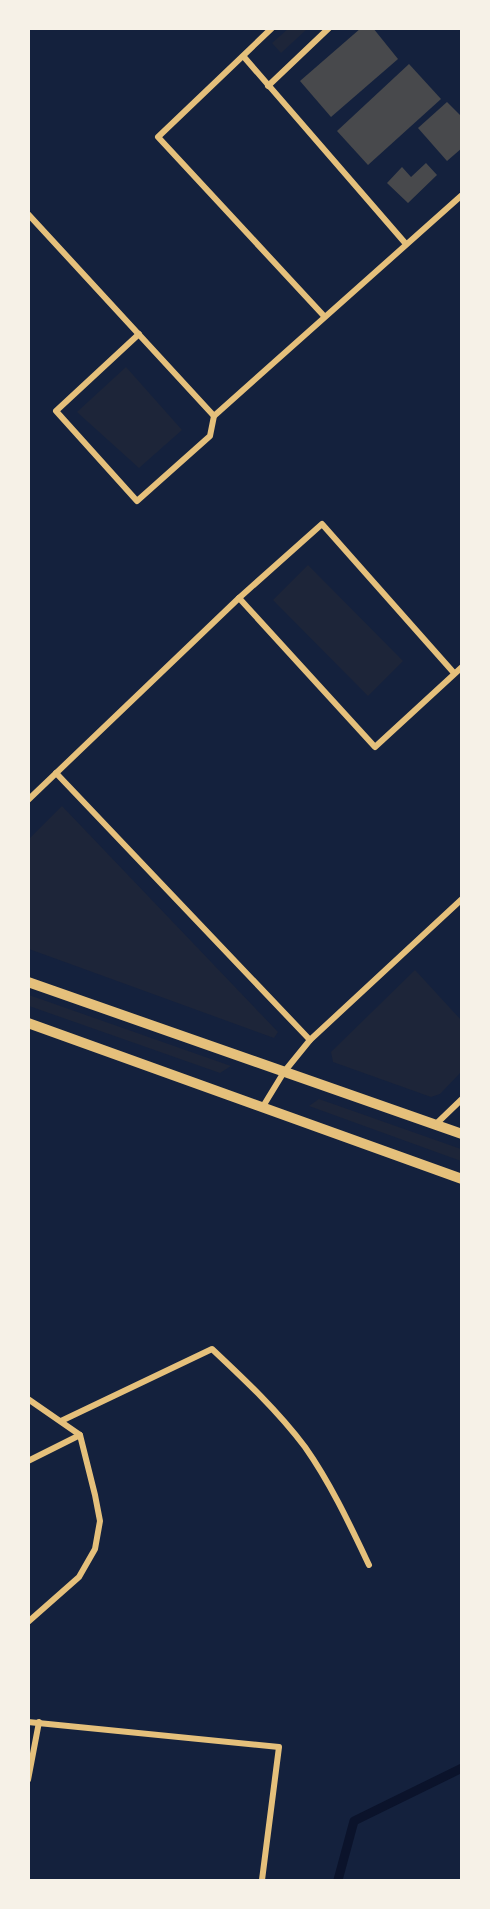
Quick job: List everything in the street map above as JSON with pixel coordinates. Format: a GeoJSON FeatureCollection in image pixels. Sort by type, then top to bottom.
{"type":"FeatureCollection","features":[{"type":"Feature","properties":{"kind":"street"},"geometry":{"type":"LineString","coordinates":[[272,28],[158,137],[324,316]]}},
{"type":"Feature","properties":{"kind":"street"},"geometry":{"type":"LineString","coordinates":[[268,86],[329,28]]}},
{"type":"Feature","properties":{"kind":"street"},"geometry":{"type":"LineString","coordinates":[[244,57],[406,244]]}},
{"type":"Feature","properties":{"kind":"street"},"geometry":{"type":"LineString","coordinates":[[140,334],[56,411],[138,501],[210,436],[214,416],[462,195]]}},
{"type":"Feature","properties":{"kind":"street"},"geometry":{"type":"LineString","coordinates":[[28,214],[214,416]]}},
{"type":"Feature","properties":{"kind":"street"},"geometry":{"type":"LineString","coordinates":[[28,800],[239,598],[322,524],[454,673]]}},
{"type":"Feature","properties":{"kind":"street"},"geometry":{"type":"LineString","coordinates":[[239,598],[375,747],[462,667]]}},
{"type":"Feature","properties":{"kind":"street"},"geometry":{"type":"LineString","coordinates":[[56,773],[310,1040]]}},
{"type":"Feature","properties":{"kind":"street"},"geometry":{"type":"LineString","coordinates":[[262,1108],[284,1072],[310,1040],[462,899]]}},
{"type":"Feature","properties":{"kind":"street"},"geometry":{"type":"LineString","coordinates":[[28,982],[462,1134]]}},
{"type":"Feature","properties":{"kind":"street"},"geometry":{"type":"LineString","coordinates":[[28,1023],[462,1179]]}},
{"type":"Feature","properties":{"kind":"street"},"geometry":{"type":"LineString","coordinates":[[435,1125],[462,1099]]}},
{"type":"Feature","properties":{"kind":"street"},"geometry":{"type":"LineString","coordinates":[[62,1421],[212,1349],[261,1395],[305,1447],[340,1504],[369,1565]]}},
{"type":"Feature","properties":{"kind":"street"},"geometry":{"type":"LineString","coordinates":[[28,1399],[80,1435],[100,1521],[95,1549],[79,1577],[28,1622]]}},
{"type":"Feature","properties":{"kind":"street"},"geometry":{"type":"LineString","coordinates":[[28,1461],[80,1435]]}},
{"type":"Feature","properties":{"kind":"street"},"geometry":{"type":"LineString","coordinates":[[28,1722],[279,1747],[262,1881]]}},
{"type":"Feature","properties":{"kind":"street"},"geometry":{"type":"LineString","coordinates":[[28,1780],[39,1722]]}},
{"type":"Feature","properties":{"kind":"shaded area"},"geometry":{"type":"Polygon","coordinates":[[[288,29],[307,29],[281,53],[272,43],[288,29]]]}},
{"type":"Feature","properties":{"kind":"shaded area"},"geometry":{"type":"Polygon","coordinates":[[[126,367],[182,430],[139,468],[77,412],[126,367]]]}},
{"type":"Feature","properties":{"kind":"shaded area"},"geometry":{"type":"Polygon","coordinates":[[[308,565],[403,661],[368,696],[273,600],[308,565]]]}},
{"type":"Feature","properties":{"kind":"shaded area"},"geometry":{"type":"Polygon","coordinates":[[[62,806],[278,1032],[274,1038],[29,949],[29,839],[62,806]]]}},
{"type":"Feature","properties":{"kind":"shaded area"},"geometry":{"type":"Polygon","coordinates":[[[415,970],[461,1020],[461,1072],[440,1094],[431,1097],[333,1062],[331,1052],[415,970]]]}},
{"type":"Feature","properties":{"kind":"shaded area"},"geometry":{"type":"Polygon","coordinates":[[[29,995],[231,1066],[220,1073],[29,1006],[29,995]]]}},
{"type":"Feature","properties":{"kind":"shaded area"},"geometry":{"type":"Polygon","coordinates":[[[319,1099],[461,1149],[461,1161],[309,1106],[319,1099]]]}},
{"type":"Feature","properties":{"kind":"building"},"geometry":{"type":"Polygon","coordinates":[[[361,28],[373,28],[398,59],[331,117],[300,81],[361,28]]]}},
{"type":"Feature","properties":{"kind":"building"},"geometry":{"type":"Polygon","coordinates":[[[409,64],[441,99],[368,165],[337,131],[409,64]]]}},
{"type":"Feature","properties":{"kind":"building"},"geometry":{"type":"Polygon","coordinates":[[[447,102],[462,117],[462,148],[447,161],[418,128],[447,102]]]}},
{"type":"Feature","properties":{"kind":"building"},"geometry":{"type":"Polygon","coordinates":[[[426,163],[437,175],[408,203],[387,183],[402,167],[411,177],[426,163]]]}},
{"type":"Feature","properties":{"kind":"waterway"},"geometry":{"type":"LineString","coordinates":[[338,1880],[354,1821],[462,1768]]}}]}
